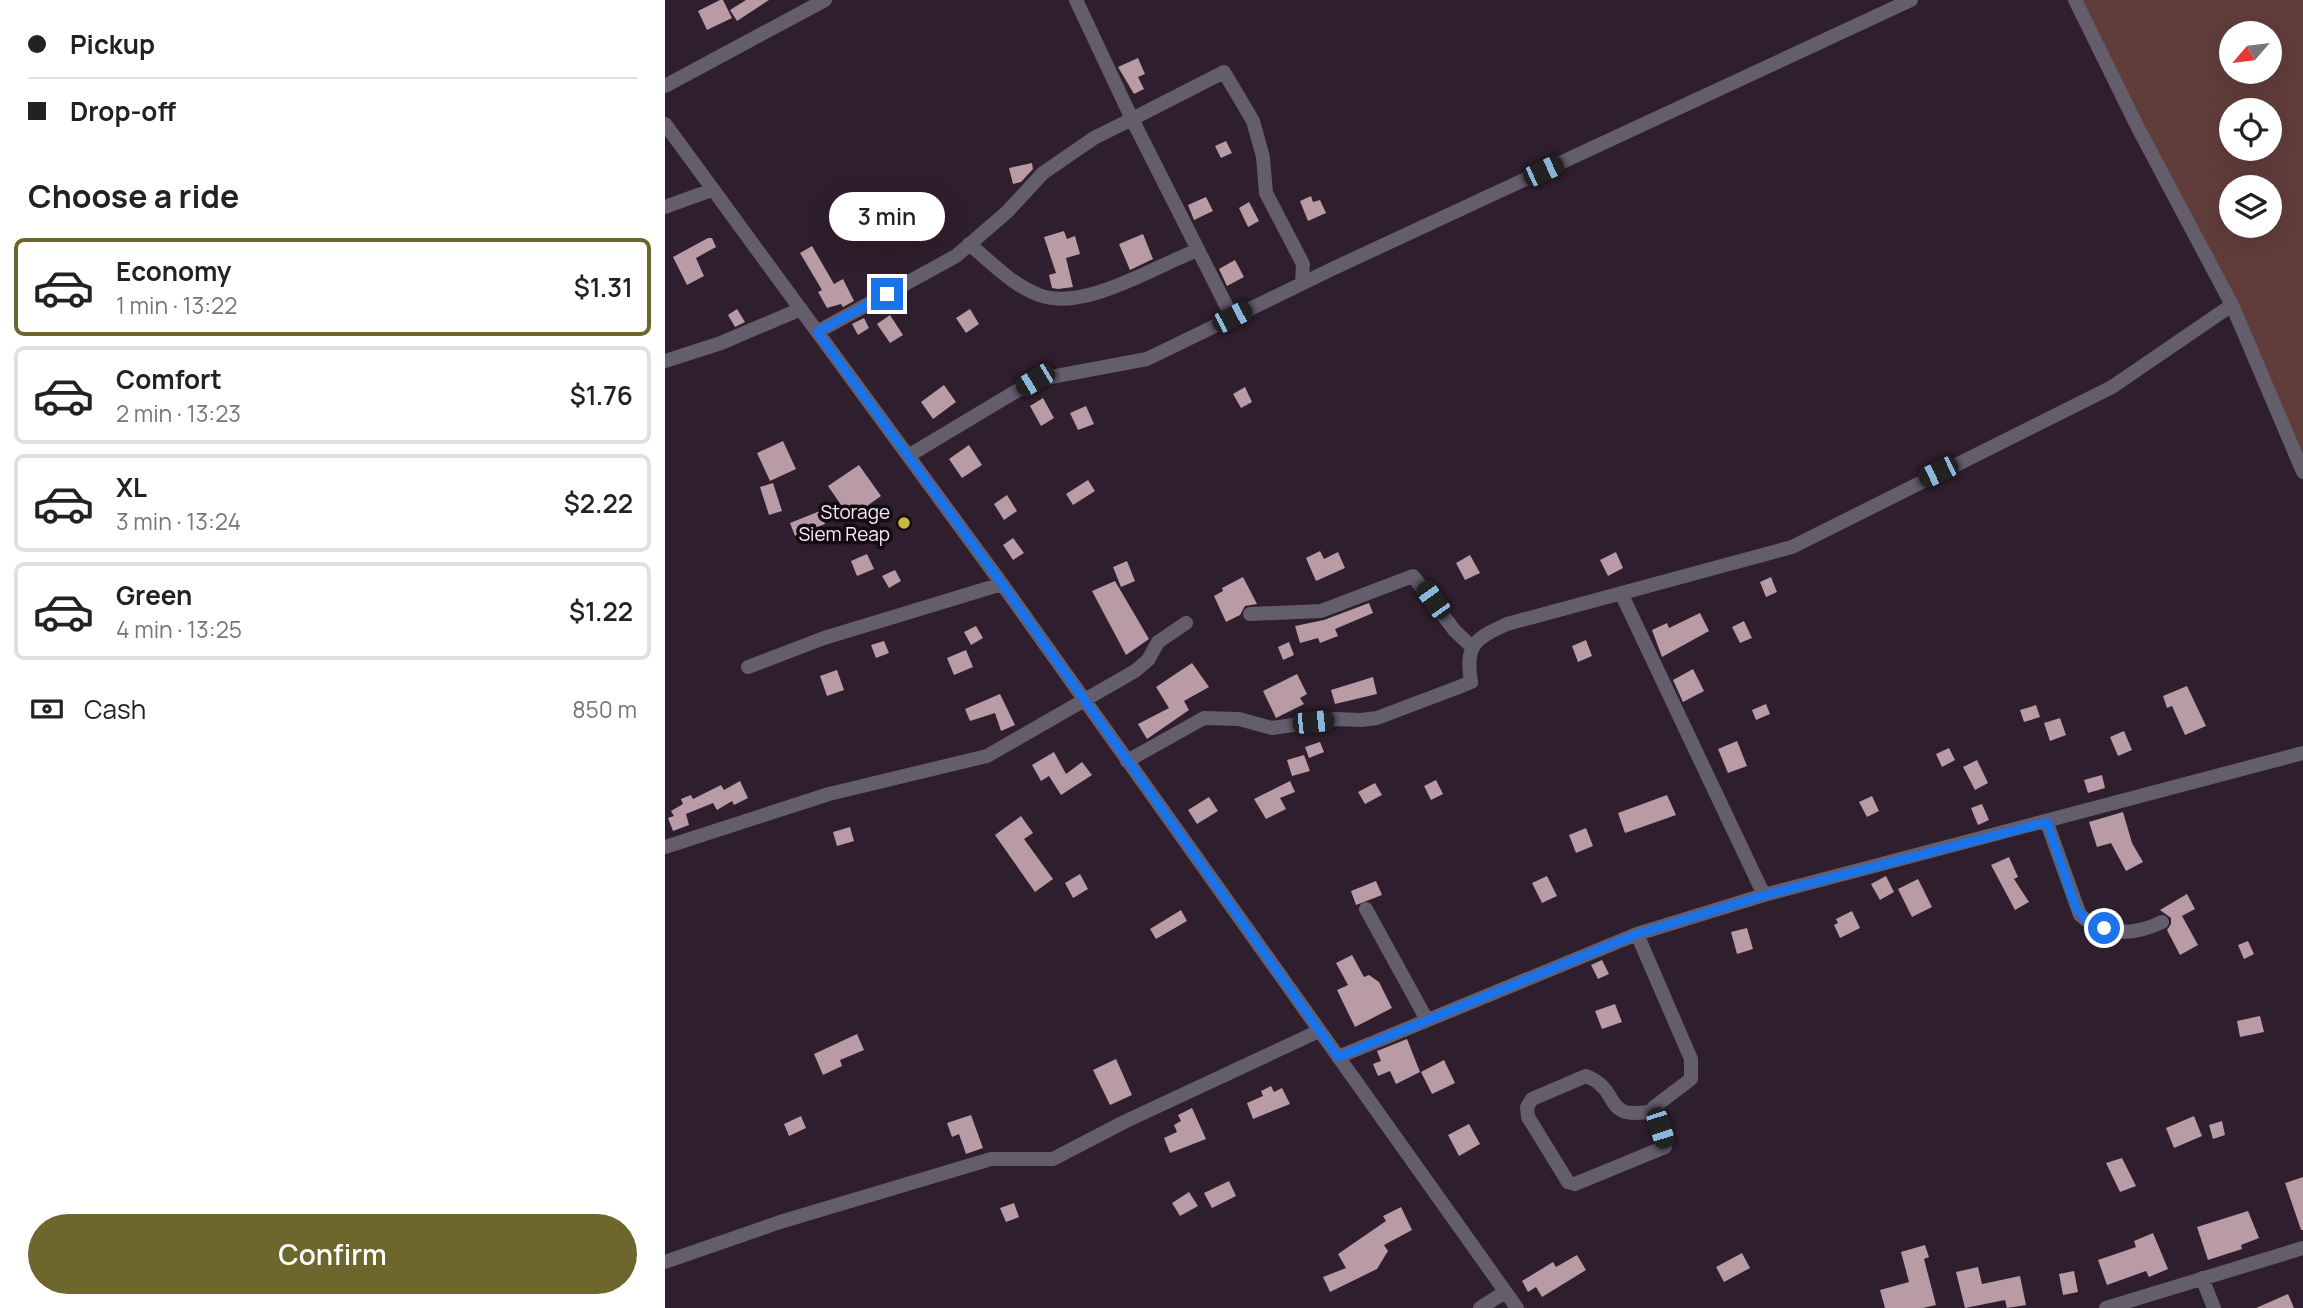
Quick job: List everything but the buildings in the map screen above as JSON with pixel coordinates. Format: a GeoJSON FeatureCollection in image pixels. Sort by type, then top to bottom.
{"type":"FeatureCollection","features":[{"type":"Feature","properties":{"kind":"street"},"geometry":{"type":"LineString","coordinates":[[1076,0],[1132,119],[1232,317]]}},
{"type":"Feature","properties":{"kind":"street"},"geometry":{"type":"LineString","coordinates":[[908,456],[1035,380],[1136,362],[1911,0]]}},
{"type":"Feature","properties":{"kind":"street"},"geometry":{"type":"LineString","coordinates":[[2075,0],[2138,128],[2232,305],[2303,472]]}},
{"type":"Feature","properties":{"kind":"street"},"geometry":{"type":"LineString","coordinates":[[665,86],[817,2]]}},
{"type":"Feature","properties":{"kind":"street"},"geometry":{"type":"LineString","coordinates":[[817,332],[956,257],[1007,212],[1043,173],[1094,138],[1224,72],[1253,121],[1263,157],[1266,192],[1303,264],[1302,283]]}},
{"type":"Feature","properties":{"kind":"street"},"geometry":{"type":"LineString","coordinates":[[665,124],[1002,584],[1517,1308]]}},
{"type":"Feature","properties":{"kind":"street"},"geometry":{"type":"LineString","coordinates":[[665,206],[712,190]]}},
{"type":"Feature","properties":{"kind":"street"},"geometry":{"type":"LineString","coordinates":[[969,244],[1012,280],[1037,294],[1063,299],[1112,287],[1198,250]]}},
{"type":"Feature","properties":{"kind":"street"},"geometry":{"type":"LineString","coordinates":[[1127,761],[1204,718],[1239,719],[1272,728],[1377,718],[1471,682],[1468,655],[1471,646],[1489,632],[1507,624],[1792,547],[2112,387],[2232,305]]}},
{"type":"Feature","properties":{"kind":"street"},"geometry":{"type":"LineString","coordinates":[[665,360],[721,343],[801,310]]}},
{"type":"Feature","properties":{"kind":"street"},"geometry":{"type":"LineString","coordinates":[[1250,614],[1321,611],[1413,576],[1455,631],[1471,646]]}},
{"type":"Feature","properties":{"kind":"street"},"geometry":{"type":"LineString","coordinates":[[748,667],[824,638],[1002,584]]}},
{"type":"Feature","properties":{"kind":"street"},"geometry":{"type":"LineString","coordinates":[[1621,593],[1765,895]]}},
{"type":"Feature","properties":{"kind":"street"},"geometry":{"type":"LineString","coordinates":[[665,847],[829,794],[977,760],[1005,748],[1142,667],[1158,642],[1186,623]]}},
{"type":"Feature","properties":{"kind":"street"},"geometry":{"type":"LineString","coordinates":[[1338,1057],[1637,934],[1765,895],[2303,753]]}},
{"type":"Feature","properties":{"kind":"street"},"geometry":{"type":"LineString","coordinates":[[2047,822],[2073,901],[2085,919],[2123,934],[2135,933],[2162,922]]}},
{"type":"Feature","properties":{"kind":"street"},"geometry":{"type":"LineString","coordinates":[[1366,909],[1427,1020]]}},
{"type":"Feature","properties":{"kind":"street"},"geometry":{"type":"LineString","coordinates":[[1637,934],[1691,1059],[1693,1070],[1691,1079],[1656,1105],[1654,1111],[1664,1148],[1574,1184],[1562,1178],[1528,1117],[1527,1107],[1532,1099],[1576,1077],[1585,1076],[1596,1080],[1621,1112],[1631,1115],[1654,1111]]}},
{"type":"Feature","properties":{"kind":"street"},"geometry":{"type":"LineString","coordinates":[[665,1262],[799,1216],[998,1157],[1052,1159],[1123,1122],[1319,1031]]}},
{"type":"Feature","properties":{"kind":"street"},"geometry":{"type":"LineString","coordinates":[[2106,1308],[2303,1248]]}},
{"type":"Feature","properties":{"kind":"street"},"geometry":{"type":"LineString","coordinates":[[2203,1278],[2214,1308]]}},
{"type":"Feature","properties":{"kind":"street"},"geometry":{"type":"LineString","coordinates":[[1480,1308],[1505,1292]]}},
{"type":"Feature","properties":{"kind":"shaded area"},"geometry":{"type":"Polygon","coordinates":[[[2078,0],[2303,0],[2303,472],[2232,305],[2078,0]]]}},
{"type":"Feature","properties":{"kind":"place","name":"Storage Siem Reap"},"geometry":{"type":"Point","coordinates":[904,523]}},
{"type":"Feature","properties":{"kind":"route"},"geometry":{"type":"LineString","coordinates":[[887,294],[817,332],[1002,584],[1338,1057],[1637,934],[1765,895],[2047,822],[2076,908],[2085,919],[2104,928]]}}]}
